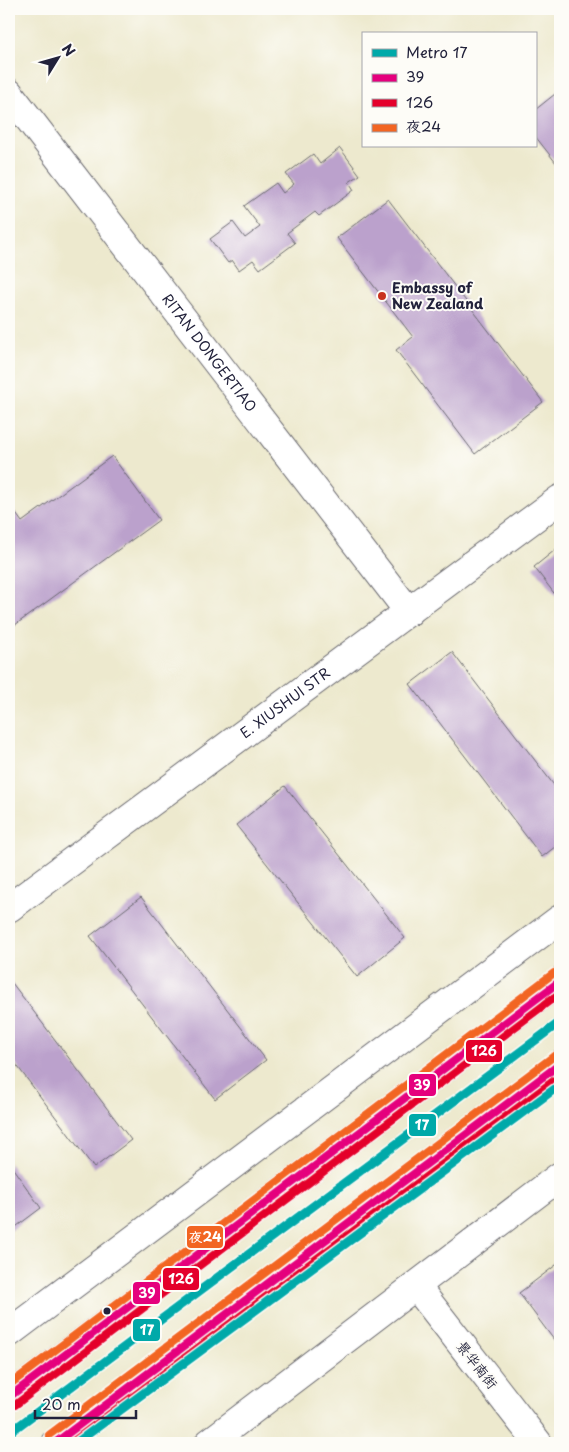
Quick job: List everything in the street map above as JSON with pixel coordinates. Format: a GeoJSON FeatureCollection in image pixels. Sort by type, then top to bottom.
{"type":"FeatureCollection","features":[{"type":"Feature","properties":{"kind":"street","name":"RITAN DONGERTIAO"},"geometry":{"type":"LineString","coordinates":[[9,93],[409,612]]}},
{"type":"Feature","properties":{"kind":"street","name":"E. XIUSHUI STR"},"geometry":{"type":"LineString","coordinates":[[9,908],[560,499]]}},
{"type":"Feature","properties":{"kind":"street"},"geometry":{"type":"LineString","coordinates":[[9,1333],[560,919]]}},
{"type":"Feature","properties":{"kind":"street"},"geometry":{"type":"LineString","coordinates":[[9,1397],[560,981]]}},
{"type":"Feature","properties":{"kind":"street"},"geometry":{"type":"LineString","coordinates":[[55,1443],[560,1064]]}},
{"type":"Feature","properties":{"kind":"street"},"geometry":{"type":"LineString","coordinates":[[209,1443],[560,1176]]}},
{"type":"Feature","properties":{"kind":"street","name":"景华南街"},"geometry":{"type":"LineString","coordinates":[[416,1286],[538,1443]]}},
{"type":"Feature","properties":{"kind":"building"},"geometry":{"type":"Polygon","coordinates":[[[560,90],[560,168],[536,137],[536,109],[560,90]]]}},
{"type":"Feature","properties":{"kind":"building"},"geometry":{"type":"Polygon","coordinates":[[[340,148],[360,175],[349,182],[354,190],[319,216],[315,212],[287,233],[295,243],[260,269],[253,260],[239,270],[232,260],[228,263],[210,239],[233,222],[245,238],[260,227],[244,206],[276,183],[283,193],[294,184],[286,174],[313,154],[320,164],[340,148]]]}},
{"type":"Feature","properties":{"kind":"building"},"geometry":{"type":"Polygon","coordinates":[[[388,199],[543,402],[475,454],[396,350],[413,337],[337,238],[388,199]]]}},
{"type":"Feature","properties":{"kind":"building"},"geometry":{"type":"Polygon","coordinates":[[[112,456],[159,520],[15,625],[9,616],[9,504],[22,522],[112,456]]]}},
{"type":"Feature","properties":{"kind":"building"},"geometry":{"type":"Polygon","coordinates":[[[560,546],[560,601],[534,567],[560,546]]]}},
{"type":"Feature","properties":{"kind":"building"},"geometry":{"type":"Polygon","coordinates":[[[452,652],[560,793],[560,843],[542,857],[410,684],[452,652]]]}},
{"type":"Feature","properties":{"kind":"building"},"geometry":{"type":"Polygon","coordinates":[[[285,786],[405,938],[357,977],[236,825],[285,786]]]}},
{"type":"Feature","properties":{"kind":"building"},"geometry":{"type":"Polygon","coordinates":[[[141,897],[266,1060],[215,1099],[90,936],[141,897]]]}},
{"type":"Feature","properties":{"kind":"building"},"geometry":{"type":"Polygon","coordinates":[[[9,979],[131,1140],[94,1168],[9,1055],[9,979]]]}},
{"type":"Feature","properties":{"kind":"building"},"geometry":{"type":"Polygon","coordinates":[[[9,1163],[41,1208],[9,1232],[9,1163]]]}},
{"type":"Feature","properties":{"kind":"building"},"geometry":{"type":"Polygon","coordinates":[[[560,1262],[560,1348],[519,1293],[560,1262]]]}},
{"type":"Feature","properties":{"kind":"metro line","name":"17"},"geometry":{"type":"LineString","coordinates":[[9,1433],[560,1022]]}},
{"type":"Feature","properties":{"kind":"metro line","name":"17"},"geometry":{"type":"LineString","coordinates":[[76,1443],[560,1085]]}},
{"type":"Feature","properties":{"kind":"transit line","name":"夜24"},"geometry":{"type":"LineString","coordinates":[[9,1385],[554,973]]}},
{"type":"Feature","properties":{"kind":"transit line","name":"39"},"geometry":{"type":"LineString","coordinates":[[9,1397],[560,981]]}},
{"type":"Feature","properties":{"kind":"transit line","name":"126"},"geometry":{"type":"LineString","coordinates":[[15,1405],[560,993]]}},
{"type":"Feature","properties":{"kind":"transit line","name":"夜24"},"geometry":{"type":"LineString","coordinates":[[49,1435],[554,1056]]}},
{"type":"Feature","properties":{"kind":"transit line","name":"39"},"geometry":{"type":"LineString","coordinates":[[55,1443],[560,1064]]}},
{"type":"Feature","properties":{"kind":"transit line","name":"126"},"geometry":{"type":"LineString","coordinates":[[71,1443],[560,1076]]}},
{"type":"Feature","properties":{"kind":"place","name":"Embassy of New Zealand"},"geometry":{"type":"Point","coordinates":[382,296]}}]}
